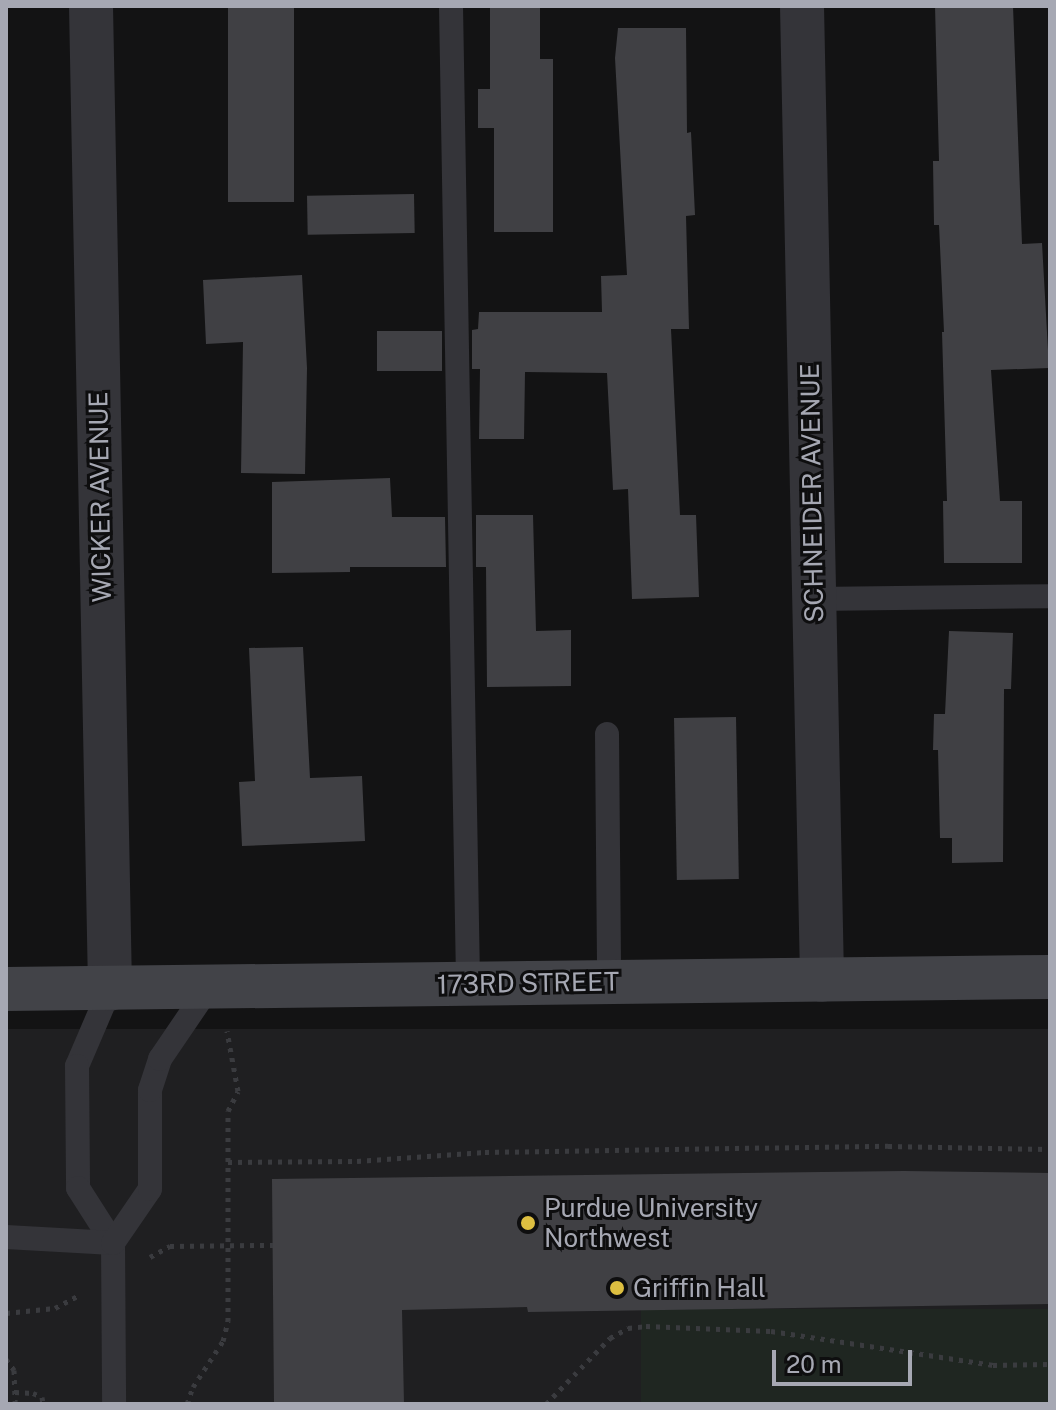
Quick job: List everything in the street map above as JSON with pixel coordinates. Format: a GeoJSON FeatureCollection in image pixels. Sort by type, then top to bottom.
{"type":"FeatureCollection","features":[{"type":"Feature","properties":{"kind":"street","name":"WICKER AVENUE"},"geometry":{"type":"LineString","coordinates":[[91,6],[110,989]]}},
{"type":"Feature","properties":{"kind":"street","name":"SCHNEIDER AVENUE"},"geometry":{"type":"LineString","coordinates":[[802,6],[822,980]]}},
{"type":"Feature","properties":{"kind":"street","name":"173RD STREET"},"geometry":{"type":"LineString","coordinates":[[6,989],[1050,977]]}},
{"type":"Feature","properties":{"kind":"lane"},"geometry":{"type":"LineString","coordinates":[[451,6],[468,984]]}},
{"type":"Feature","properties":{"kind":"lane"},"geometry":{"type":"LineString","coordinates":[[815,599],[1050,596]]}},
{"type":"Feature","properties":{"kind":"lane"},"geometry":{"type":"LineString","coordinates":[[607,734],[609,983]]}},
{"type":"Feature","properties":{"kind":"lane"},"geometry":{"type":"LineString","coordinates":[[113,1243],[150,1189],[150,1090],[160,1059],[214,987]]}},
{"type":"Feature","properties":{"kind":"lane"},"geometry":{"type":"LineString","coordinates":[[110,989],[77,1066],[78,1188],[113,1243],[114,1404]]}},
{"type":"Feature","properties":{"kind":"lane"},"geometry":{"type":"LineString","coordinates":[[6,1237],[113,1243]]}},
{"type":"Feature","properties":{"kind":"path"},"geometry":{"type":"LineString","coordinates":[[187,1404],[193,1387],[216,1356],[228,1321],[228,1111],[238,1091],[214,987]]}},
{"type":"Feature","properties":{"kind":"path"},"geometry":{"type":"LineString","coordinates":[[228,1162],[357,1161],[516,1151],[888,1146],[1050,1149]]}},
{"type":"Feature","properties":{"kind":"path"},"geometry":{"type":"LineString","coordinates":[[546,1404],[610,1338],[628,1328],[646,1326],[771,1331],[993,1365],[1050,1364]]}},
{"type":"Feature","properties":{"kind":"path"},"geometry":{"type":"LineString","coordinates":[[6,1359],[14,1370],[15,1404]]}},
{"type":"Feature","properties":{"kind":"path"},"geometry":{"type":"LineString","coordinates":[[15,1392],[33,1393],[42,1397],[43,1404]]}},
{"type":"Feature","properties":{"kind":"shaded area","name":"Purdue University Northwest"},"geometry":{"type":"Polygon","coordinates":[[[6,1029],[1050,1029],[1050,1404],[6,1404],[6,1029]]]}},
{"type":"Feature","properties":{"kind":"shaded area"},"geometry":{"type":"Polygon","coordinates":[[[641,1309],[1050,1309],[1050,1404],[641,1404],[641,1309]]]}},
{"type":"Feature","properties":{"kind":"building"},"geometry":{"type":"Polygon","coordinates":[[[228,6],[294,6],[294,202],[228,202],[228,6]]]}},
{"type":"Feature","properties":{"kind":"building"},"geometry":{"type":"Polygon","coordinates":[[[490,6],[540,6],[540,59],[553,59],[553,232],[494,232],[494,128],[478,128],[478,89],[490,89],[490,6]]]}},
{"type":"Feature","properties":{"kind":"building"},"geometry":{"type":"Polygon","coordinates":[[[935,6],[1013,6],[1022,244],[1042,243],[1049,368],[991,370],[1000,501],[1022,501],[1022,563],[944,563],[943,501],[947,501],[944,332],[939,225],[934,225],[933,161],[939,161],[935,6]]]}},
{"type":"Feature","properties":{"kind":"building"},"geometry":{"type":"Polygon","coordinates":[[[618,28],[686,28],[687,133],[691,132],[695,215],[686,216],[689,329],[671,329],[680,515],[696,515],[699,597],[632,599],[628,489],[613,490],[607,373],[525,372],[524,439],[479,439],[480,369],[472,369],[472,330],[478,329],[479,312],[602,312],[601,276],[627,275],[615,58],[618,28]]]}},
{"type":"Feature","properties":{"kind":"building"},"geometry":{"type":"Polygon","coordinates":[[[414,194],[415,233],[308,235],[307,196],[414,194]]]}},
{"type":"Feature","properties":{"kind":"building"},"geometry":{"type":"Polygon","coordinates":[[[302,275],[307,368],[305,474],[241,473],[243,342],[206,344],[203,280],[302,275]]]}},
{"type":"Feature","properties":{"kind":"building"},"geometry":{"type":"Polygon","coordinates":[[[377,331],[442,331],[442,371],[377,371],[377,331]]]}},
{"type":"Feature","properties":{"kind":"building"},"geometry":{"type":"Polygon","coordinates":[[[390,478],[392,517],[445,517],[446,567],[350,567],[350,572],[272,573],[272,482],[390,478]]]}},
{"type":"Feature","properties":{"kind":"building"},"geometry":{"type":"Polygon","coordinates":[[[476,515],[533,515],[536,631],[571,630],[571,686],[487,687],[486,567],[476,567],[476,515]]]}},
{"type":"Feature","properties":{"kind":"building"},"geometry":{"type":"Polygon","coordinates":[[[949,631],[1013,633],[1011,689],[1004,689],[1003,862],[952,863],[952,838],[940,838],[938,750],[933,750],[934,714],[945,714],[949,631]]]}},
{"type":"Feature","properties":{"kind":"building"},"geometry":{"type":"Polygon","coordinates":[[[303,647],[310,778],[362,776],[365,841],[242,846],[239,782],[255,781],[249,648],[303,647]]]}},
{"type":"Feature","properties":{"kind":"building"},"geometry":{"type":"Polygon","coordinates":[[[736,717],[739,879],[677,880],[674,718],[736,717]]]}},
{"type":"Feature","properties":{"kind":"building","name":"Griffin Hall"},"geometry":{"type":"Polygon","coordinates":[[[904,1171],[1050,1173],[1050,1304],[528,1312],[527,1307],[402,1310],[404,1404],[274,1404],[272,1179],[904,1171]]]}},
{"type":"Feature","properties":{"kind":"place","name":"Purdue University Northwest"},"geometry":{"type":"Point","coordinates":[528,1223]}},
{"type":"Feature","properties":{"kind":"place","name":"Griffin Hall"},"geometry":{"type":"Point","coordinates":[617,1288]}}]}
